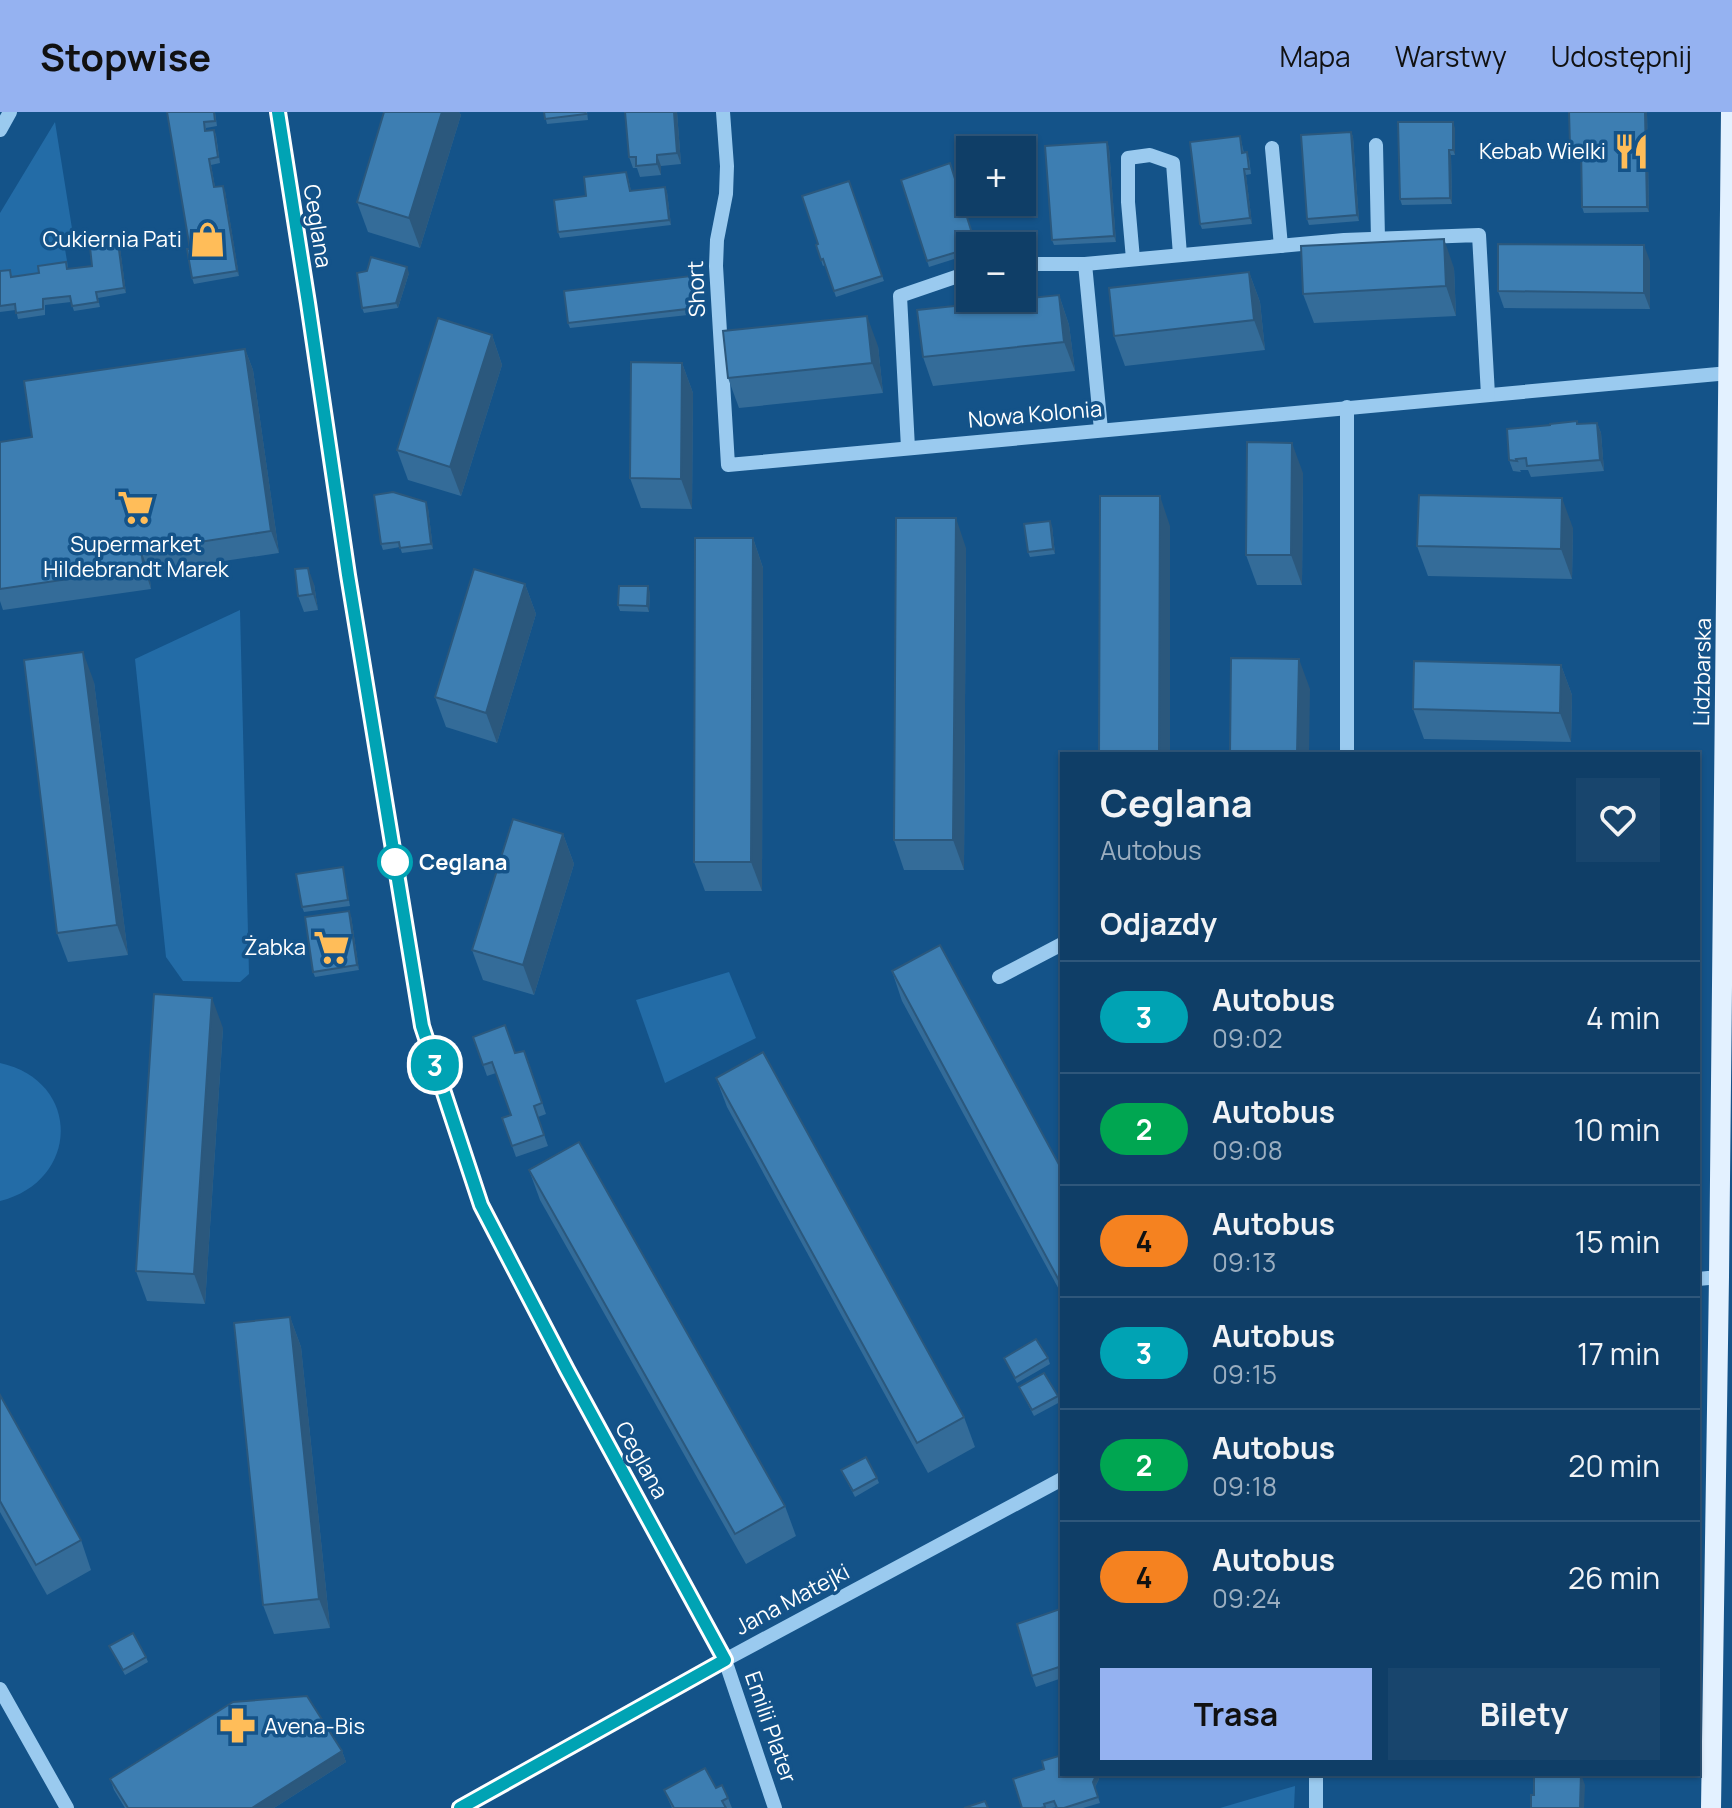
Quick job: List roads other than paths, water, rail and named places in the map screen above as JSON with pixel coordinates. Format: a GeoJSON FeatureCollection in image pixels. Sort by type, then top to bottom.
{"type":"FeatureCollection","features":[{"type":"Feature","properties":{"kind":"main road","name":"Lidzbarska"},"geometry":{"type":"LineString","coordinates":[[1711,1808],[1731,112]]}},
{"type":"Feature","properties":{"kind":"street"},"geometry":{"type":"LineString","coordinates":[[0,130],[10,112]]}},
{"type":"Feature","properties":{"kind":"street","name":"Ceglana"},"geometry":{"type":"LineString","coordinates":[[278,112],[351,591],[422,1026],[481,1205],[725,1660]]}},
{"type":"Feature","properties":{"kind":"street","name":"Short"},"geometry":{"type":"LineString","coordinates":[[723,112],[726,194],[717,240],[716,266],[728,465]]}},
{"type":"Feature","properties":{"kind":"street"},"geometry":{"type":"LineString","coordinates":[[1376,145],[1378,239]]}},
{"type":"Feature","properties":{"kind":"street"},"geometry":{"type":"LineString","coordinates":[[1272,148],[1281,246]]}},
{"type":"Feature","properties":{"kind":"street"},"geometry":{"type":"LineString","coordinates":[[1133,259],[1128,158],[1150,155],[1173,163],[1180,255]]}},
{"type":"Feature","properties":{"kind":"street"},"geometry":{"type":"LineString","coordinates":[[1036,264],[1085,264],[1281,246],[1479,235],[1488,395]]}},
{"type":"Feature","properties":{"kind":"street"},"geometry":{"type":"LineString","coordinates":[[1085,264],[1101,430]]}},
{"type":"Feature","properties":{"kind":"street"},"geometry":{"type":"LineString","coordinates":[[908,448],[900,296],[956,277]]}},
{"type":"Feature","properties":{"kind":"street","name":"Nowa Kolonia"},"geometry":{"type":"LineString","coordinates":[[728,465],[1729,373]]}},
{"type":"Feature","properties":{"kind":"street"},"geometry":{"type":"LineString","coordinates":[[1347,407],[1347,752]]}},
{"type":"Feature","properties":{"kind":"street"},"geometry":{"type":"LineString","coordinates":[[999,977],[1060,945]]}},
{"type":"Feature","properties":{"kind":"street"},"geometry":{"type":"LineString","coordinates":[[1700,1279],[1719,1277]]}},
{"type":"Feature","properties":{"kind":"street","name":"Jana Matejki"},"geometry":{"type":"LineString","coordinates":[[460,1808],[725,1660],[1060,1480]]}},
{"type":"Feature","properties":{"kind":"street","name":"Emilii Plater"},"geometry":{"type":"LineString","coordinates":[[725,1660],[775,1808]]}},
{"type":"Feature","properties":{"kind":"street"},"geometry":{"type":"LineString","coordinates":[[0,1689],[67,1808]]}},
{"type":"Feature","properties":{"kind":"street"},"geometry":{"type":"LineString","coordinates":[[1316,1776],[1316,1808]]}},
{"type":"Feature","properties":{"kind":"place","name":"Kebab Wielki"},"geometry":{"type":"Point","coordinates":[1632,151]}},
{"type":"Feature","properties":{"kind":"place","name":"Cukiernia Pati"},"geometry":{"type":"Point","coordinates":[208,239]}},
{"type":"Feature","properties":{"kind":"place","name":"Supermarket Hildebrandt Marek"},"geometry":{"type":"Point","coordinates":[136,508]}},
{"type":"Feature","properties":{"kind":"place","name":"Ceglana"},"geometry":{"type":"Point","coordinates":[395,862]}},
{"type":"Feature","properties":{"kind":"place","name":"Żabka"},"geometry":{"type":"Point","coordinates":[332,947]}},
{"type":"Feature","properties":{"kind":"place","name":"Avena-Bis"},"geometry":{"type":"Point","coordinates":[238,1726]}}]}
